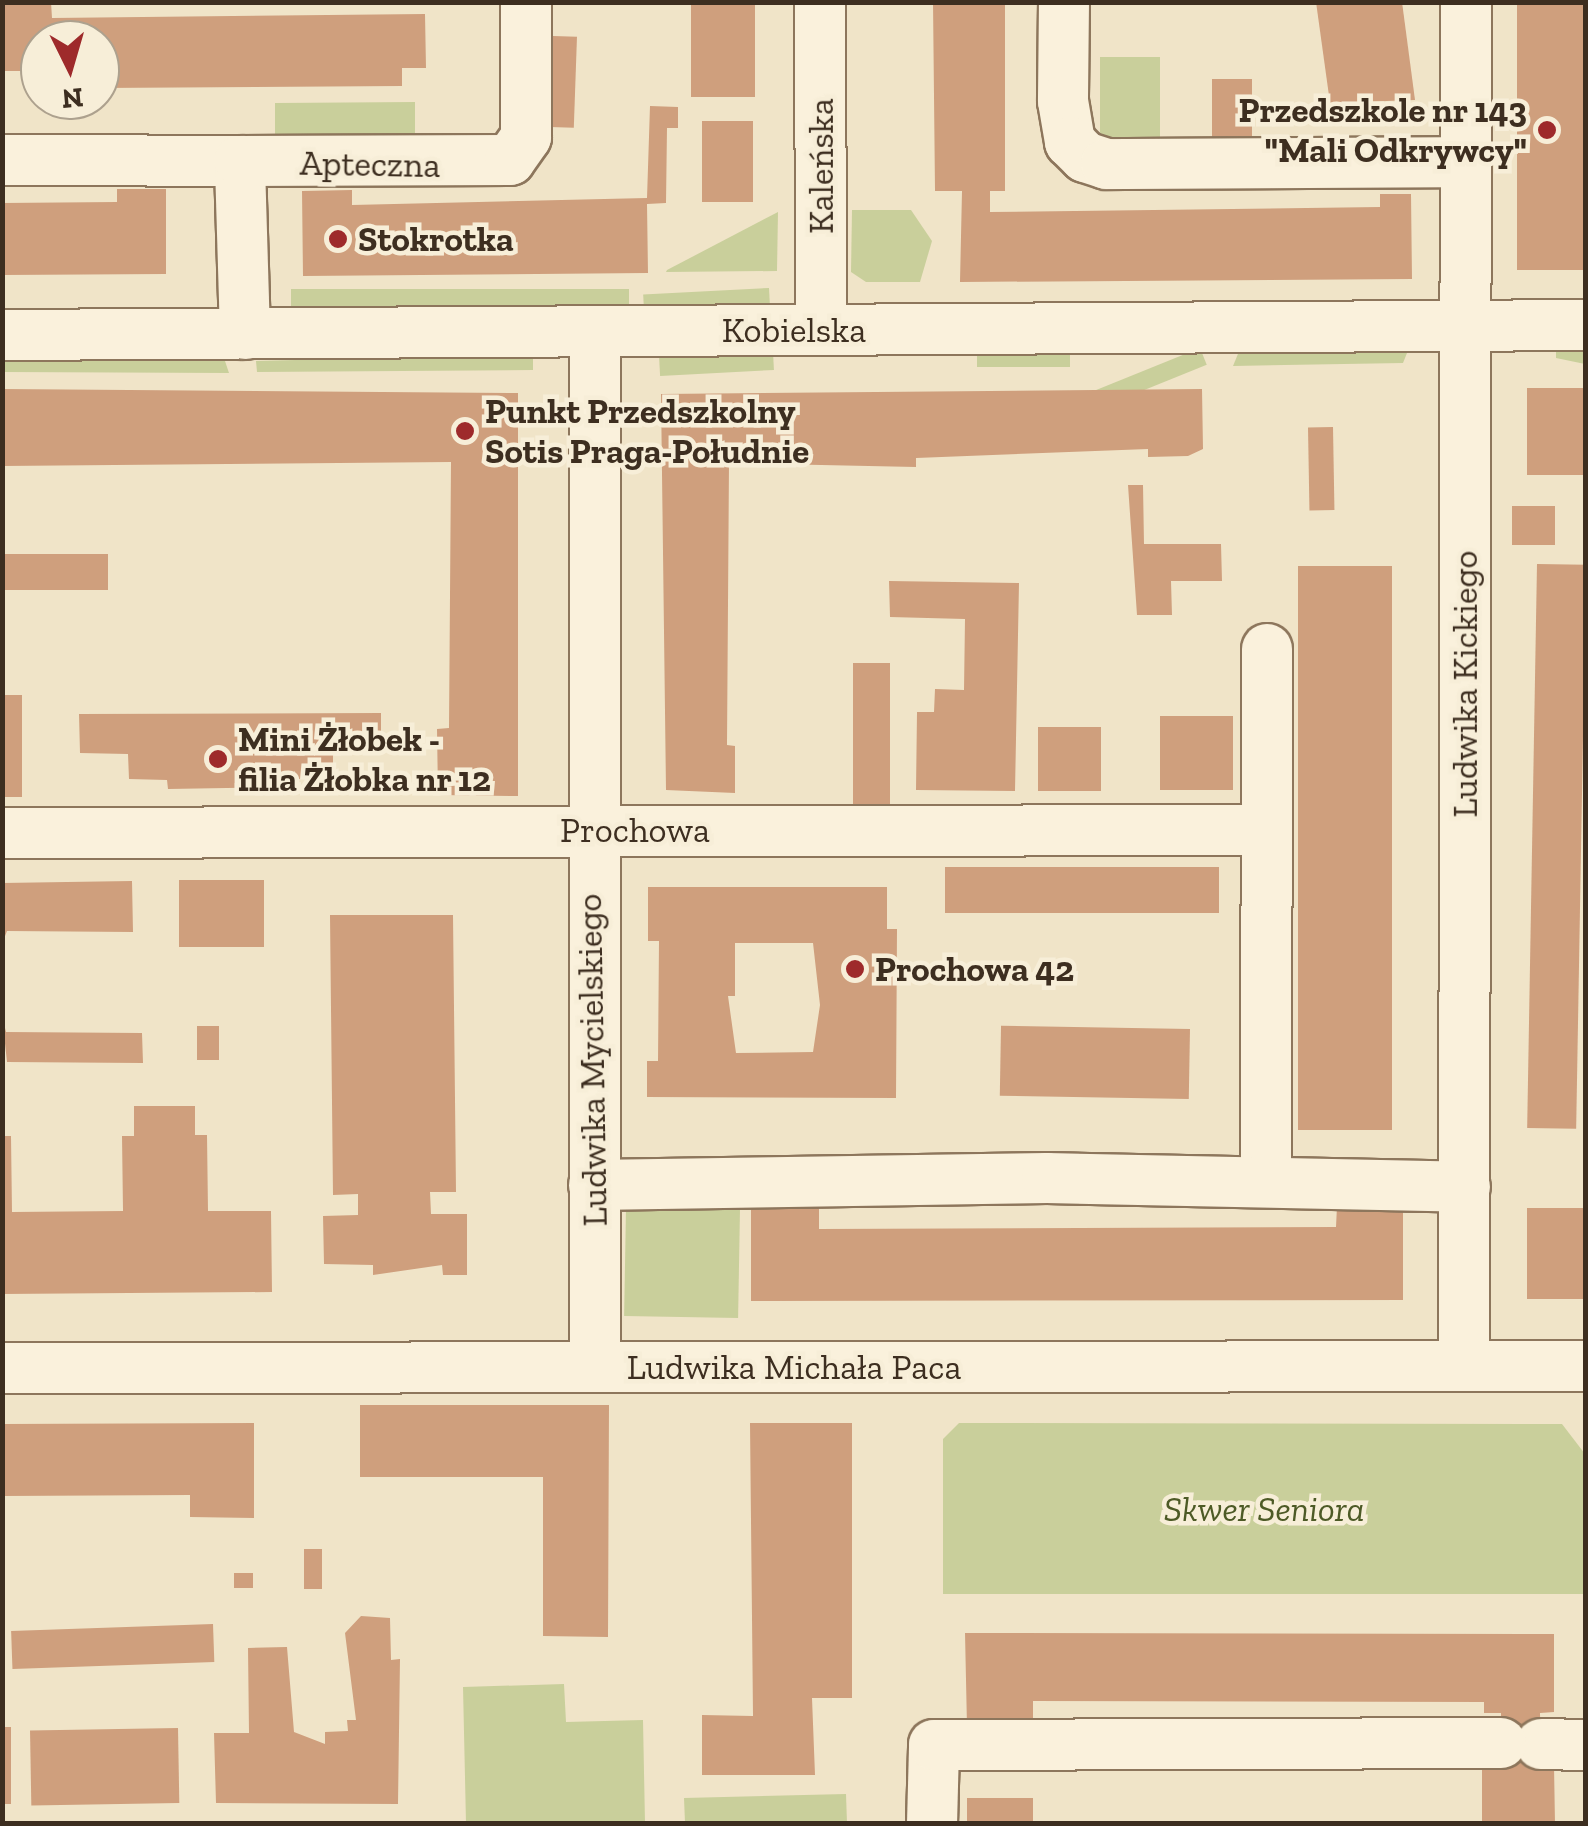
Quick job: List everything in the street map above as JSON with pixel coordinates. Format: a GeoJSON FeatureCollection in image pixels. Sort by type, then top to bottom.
{"type":"FeatureCollection","features":[{"type":"Feature","properties":{"kind":"street","name":"Apteczna"},"geometry":{"type":"LineString","coordinates":[[240,161],[510,160],[526,136],[526,2]]}},
{"type":"Feature","properties":{"kind":"street","name":"Kaleńska"},"geometry":{"type":"LineString","coordinates":[[820,2],[821,330]]}},
{"type":"Feature","properties":{"kind":"street"},"geometry":{"type":"LineString","coordinates":[[1064,2],[1063,101],[1070,142],[1086,156],[1106,164],[1466,162]]}},
{"type":"Feature","properties":{"kind":"street","name":"Ludwika Kickiego"},"geometry":{"type":"LineString","coordinates":[[1464,1366],[1466,2]]}},
{"type":"Feature","properties":{"kind":"street"},"geometry":{"type":"LineString","coordinates":[[2,160],[240,161],[246,334]]}},
{"type":"Feature","properties":{"kind":"street","name":"Kobielska"},"geometry":{"type":"LineString","coordinates":[[2,335],[1586,325]]}},
{"type":"Feature","properties":{"kind":"street","name":"Ludwika Mycielskiego"},"geometry":{"type":"LineString","coordinates":[[595,332],[590,830],[596,1368]]}},
{"type":"Feature","properties":{"kind":"street"},"geometry":{"type":"LineString","coordinates":[[1266,1180],[1267,649]]}},
{"type":"Feature","properties":{"kind":"street","name":"Prochowa"},"geometry":{"type":"LineString","coordinates":[[2,833],[1268,830]]}},
{"type":"Feature","properties":{"kind":"street"},"geometry":{"type":"LineString","coordinates":[[594,1184],[1266,1180],[1465,1187]]}},
{"type":"Feature","properties":{"kind":"street","name":"Ludwika Michała Paca"},"geometry":{"type":"LineString","coordinates":[[2,1368],[1586,1366]]}},
{"type":"Feature","properties":{"kind":"street"},"geometry":{"type":"LineString","coordinates":[[932,1824],[934,1745],[1542,1744]]}},
{"type":"Feature","properties":{"kind":"green space"},"geometry":{"type":"Polygon","coordinates":[[[1100,57],[1160,57],[1160,146],[1100,146],[1100,57]]]}},
{"type":"Feature","properties":{"kind":"green space"},"geometry":{"type":"Polygon","coordinates":[[[415,102],[415,155],[275,140],[275,103],[415,102]]]}},
{"type":"Feature","properties":{"kind":"green space"},"geometry":{"type":"Polygon","coordinates":[[[852,210],[911,210],[932,241],[920,282],[866,282],[851,272],[852,210]]]}},
{"type":"Feature","properties":{"kind":"green space"},"geometry":{"type":"Polygon","coordinates":[[[778,212],[777,271],[666,272],[667,270],[778,212]]]}},
{"type":"Feature","properties":{"kind":"green space"},"geometry":{"type":"Polygon","coordinates":[[[769,288],[770,308],[644,315],[643,295],[769,288]]]}},
{"type":"Feature","properties":{"kind":"green space"},"geometry":{"type":"Polygon","coordinates":[[[291,289],[629,289],[629,311],[291,311],[291,289]]]}},
{"type":"Feature","properties":{"kind":"green space"},"geometry":{"type":"Polygon","coordinates":[[[1585,347],[1585,364],[1556,358],[1556,348],[1585,347]]]}},
{"type":"Feature","properties":{"kind":"green space"},"geometry":{"type":"Polygon","coordinates":[[[1200,348],[1207,365],[1095,410],[1089,393],[1200,348]]]}},
{"type":"Feature","properties":{"kind":"green space"},"geometry":{"type":"Polygon","coordinates":[[[1409,348],[1403,363],[1233,366],[1240,349],[1409,348]]]}},
{"type":"Feature","properties":{"kind":"green space"},"geometry":{"type":"Polygon","coordinates":[[[977,350],[1070,350],[1070,367],[977,367],[977,350]]]}},
{"type":"Feature","properties":{"kind":"green space"},"geometry":{"type":"Polygon","coordinates":[[[773,352],[774,370],[660,376],[659,358],[773,352]]]}},
{"type":"Feature","properties":{"kind":"green space"},"geometry":{"type":"Polygon","coordinates":[[[533,354],[533,370],[257,372],[256,361],[533,354]]]}},
{"type":"Feature","properties":{"kind":"green space"},"geometry":{"type":"Polygon","coordinates":[[[223,355],[229,373],[3,372],[3,357],[223,355]]]}},
{"type":"Feature","properties":{"kind":"green space"},"geometry":{"type":"Polygon","coordinates":[[[626,1208],[740,1210],[738,1318],[624,1316],[626,1208]]]}},
{"type":"Feature","properties":{"kind":"green space","name":"Skwer Seniora"},"geometry":{"type":"Polygon","coordinates":[[[959,1423],[1562,1424],[1585,1454],[1585,1594],[943,1594],[943,1439],[959,1423]]]}},
{"type":"Feature","properties":{"kind":"green space"},"geometry":{"type":"Polygon","coordinates":[[[564,1684],[566,1722],[643,1720],[645,1823],[466,1823],[463,1687],[564,1684]]]}},
{"type":"Feature","properties":{"kind":"green space"},"geometry":{"type":"Polygon","coordinates":[[[846,1794],[847,1823],[685,1823],[684,1798],[846,1794]]]}},
{"type":"Feature","properties":{"kind":"building"},"geometry":{"type":"Polygon","coordinates":[[[2,2],[51,2],[52,18],[425,14],[426,68],[402,68],[402,86],[120,88],[120,20],[20,20],[20,71],[2,71],[2,2]]]}},
{"type":"Feature","properties":{"kind":"building"},"geometry":{"type":"Polygon","coordinates":[[[691,2],[755,2],[755,97],[691,97],[691,2]]]}},
{"type":"Feature","properties":{"kind":"building"},"geometry":{"type":"Polygon","coordinates":[[[933,2],[1005,2],[1005,191],[990,191],[990,212],[1380,207],[1380,194],[1411,194],[1412,279],[960,282],[962,191],[935,191],[933,2]]]}},
{"type":"Feature","properties":{"kind":"building"},"geometry":{"type":"Polygon","coordinates":[[[1316,2],[1402,2],[1415,100],[1330,103],[1316,2]]]}},
{"type":"Feature","properties":{"kind":"building"},"geometry":{"type":"Polygon","coordinates":[[[1517,3],[1586,3],[1586,270],[1517,270],[1517,3]]]}},
{"type":"Feature","properties":{"kind":"building"},"geometry":{"type":"Polygon","coordinates":[[[553,36],[577,37],[574,128],[550,127],[553,36]]]}},
{"type":"Feature","properties":{"kind":"building"},"geometry":{"type":"Polygon","coordinates":[[[1212,79],[1252,79],[1252,148],[1212,148],[1212,79]]]}},
{"type":"Feature","properties":{"kind":"building"},"geometry":{"type":"Polygon","coordinates":[[[650,106],[678,107],[678,128],[667,128],[666,203],[647,204],[648,273],[303,276],[302,191],[352,190],[352,205],[647,198],[650,106]]]}},
{"type":"Feature","properties":{"kind":"building"},"geometry":{"type":"Polygon","coordinates":[[[702,121],[753,121],[753,202],[702,202],[702,121]]]}},
{"type":"Feature","properties":{"kind":"building"},"geometry":{"type":"Polygon","coordinates":[[[117,189],[166,189],[166,274],[2,275],[2,203],[117,202],[117,189]]]}},
{"type":"Feature","properties":{"kind":"building"},"geometry":{"type":"Polygon","coordinates":[[[1527,388],[1586,388],[1586,475],[1527,475],[1527,388]]]}},
{"type":"Feature","properties":{"kind":"building"},"geometry":{"type":"Polygon","coordinates":[[[2,389],[518,393],[518,796],[438,795],[437,729],[449,728],[451,462],[2,466],[2,389]]]}},
{"type":"Feature","properties":{"kind":"building"},"geometry":{"type":"Polygon","coordinates":[[[1202,389],[1203,449],[1188,456],[1148,457],[1148,449],[916,458],[916,467],[729,463],[727,745],[735,746],[735,793],[666,790],[661,394],[1202,389]]]}},
{"type":"Feature","properties":{"kind":"building"},"geometry":{"type":"Polygon","coordinates":[[[1308,427],[1333,427],[1334,510],[1309,510],[1308,427]]]}},
{"type":"Feature","properties":{"kind":"building"},"geometry":{"type":"Polygon","coordinates":[[[1128,485],[1143,485],[1144,544],[1221,544],[1222,581],[1171,581],[1172,615],[1137,615],[1128,485]]]}},
{"type":"Feature","properties":{"kind":"building"},"geometry":{"type":"Polygon","coordinates":[[[1512,506],[1555,506],[1555,545],[1512,545],[1512,506]]]}},
{"type":"Feature","properties":{"kind":"building"},"geometry":{"type":"Polygon","coordinates":[[[2,554],[108,554],[108,590],[2,590],[2,554]]]}},
{"type":"Feature","properties":{"kind":"building"},"geometry":{"type":"Polygon","coordinates":[[[1537,564],[1586,565],[1576,1129],[1527,1128],[1537,564]]]}},
{"type":"Feature","properties":{"kind":"building"},"geometry":{"type":"Polygon","coordinates":[[[1298,566],[1392,566],[1392,1130],[1298,1130],[1298,566]]]}},
{"type":"Feature","properties":{"kind":"building"},"geometry":{"type":"Polygon","coordinates":[[[889,581],[1019,583],[1015,791],[916,790],[917,712],[934,712],[935,689],[964,690],[965,619],[890,617],[889,581]]]}},
{"type":"Feature","properties":{"kind":"building"},"geometry":{"type":"Polygon","coordinates":[[[853,663],[890,663],[890,811],[853,811],[853,663]]]}},
{"type":"Feature","properties":{"kind":"building"},"geometry":{"type":"Polygon","coordinates":[[[2,695],[22,695],[22,797],[2,797],[2,695]]]}},
{"type":"Feature","properties":{"kind":"building"},"geometry":{"type":"Polygon","coordinates":[[[381,713],[381,753],[333,753],[333,779],[293,779],[292,787],[168,789],[167,780],[129,779],[128,754],[80,753],[79,714],[381,713]]]}},
{"type":"Feature","properties":{"kind":"building"},"geometry":{"type":"Polygon","coordinates":[[[1160,716],[1233,716],[1233,790],[1160,790],[1160,716]]]}},
{"type":"Feature","properties":{"kind":"building"},"geometry":{"type":"Polygon","coordinates":[[[1038,727],[1101,727],[1101,791],[1038,791],[1038,727]]]}},
{"type":"Feature","properties":{"kind":"building"},"geometry":{"type":"Polygon","coordinates":[[[945,867],[1219,867],[1219,913],[945,913],[945,867]]]}},
{"type":"Feature","properties":{"kind":"building"},"geometry":{"type":"Polygon","coordinates":[[[179,880],[264,880],[264,947],[179,947],[179,880]]]}},
{"type":"Feature","properties":{"kind":"building"},"geometry":{"type":"Polygon","coordinates":[[[132,881],[133,932],[7,931],[2,944],[2,883],[132,881]]]}},
{"type":"Feature","properties":{"kind":"building","name":"Prochowa 42"},"geometry":{"type":"Polygon","coordinates":[[[648,887],[887,887],[887,929],[897,929],[896,1098],[647,1097],[647,1061],[658,1061],[659,941],[648,941],[648,887]],[[735,943],[735,996],[728,996],[736,1053],[813,1052],[820,1005],[813,943],[735,943]]]}},
{"type":"Feature","properties":{"kind":"building"},"geometry":{"type":"Polygon","coordinates":[[[330,915],[453,915],[456,1192],[430,1192],[431,1214],[467,1214],[467,1275],[443,1275],[442,1265],[373,1275],[373,1265],[324,1264],[323,1216],[358,1215],[358,1194],[333,1195],[330,915]]]}},
{"type":"Feature","properties":{"kind":"building"},"geometry":{"type":"Polygon","coordinates":[[[2,1016],[6,1032],[142,1033],[143,1063],[7,1062],[2,1016]]]}},
{"type":"Feature","properties":{"kind":"building"},"geometry":{"type":"Polygon","coordinates":[[[197,1026],[219,1026],[219,1060],[197,1060],[197,1026]]]}},
{"type":"Feature","properties":{"kind":"building"},"geometry":{"type":"Polygon","coordinates":[[[1001,1026],[1190,1029],[1189,1099],[1000,1096],[1001,1026]]]}},
{"type":"Feature","properties":{"kind":"building"},"geometry":{"type":"Polygon","coordinates":[[[134,1106],[195,1106],[195,1135],[207,1135],[208,1211],[271,1211],[272,1292],[2,1294],[2,1136],[11,1136],[12,1212],[123,1211],[122,1136],[134,1136],[134,1106]]]}},
{"type":"Feature","properties":{"kind":"building"},"geometry":{"type":"Polygon","coordinates":[[[819,1205],[819,1229],[1336,1227],[1337,1206],[1403,1206],[1403,1300],[751,1301],[751,1207],[819,1205]]]}},
{"type":"Feature","properties":{"kind":"building"},"geometry":{"type":"Polygon","coordinates":[[[1527,1208],[1586,1208],[1586,1299],[1527,1299],[1527,1208]]]}},
{"type":"Feature","properties":{"kind":"building"},"geometry":{"type":"Polygon","coordinates":[[[360,1405],[609,1405],[608,1637],[543,1636],[543,1477],[360,1477],[360,1405]]]}},
{"type":"Feature","properties":{"kind":"building"},"geometry":{"type":"Polygon","coordinates":[[[254,1423],[254,1518],[190,1517],[190,1495],[2,1496],[2,1424],[254,1423]]]}},
{"type":"Feature","properties":{"kind":"building"},"geometry":{"type":"Polygon","coordinates":[[[750,1423],[852,1423],[852,1698],[812,1698],[815,1775],[702,1775],[702,1715],[753,1716],[750,1423]]]}},
{"type":"Feature","properties":{"kind":"building"},"geometry":{"type":"Polygon","coordinates":[[[304,1549],[322,1549],[322,1589],[304,1589],[304,1549]]]}},
{"type":"Feature","properties":{"kind":"building"},"geometry":{"type":"Polygon","coordinates":[[[234,1573],[253,1573],[253,1588],[234,1588],[234,1573]]]}},
{"type":"Feature","properties":{"kind":"building"},"geometry":{"type":"Polygon","coordinates":[[[361,1616],[390,1618],[391,1660],[400,1659],[398,1804],[216,1803],[214,1733],[249,1733],[248,1648],[287,1647],[294,1732],[325,1744],[325,1732],[348,1731],[347,1720],[356,1720],[345,1633],[361,1616]]]}},
{"type":"Feature","properties":{"kind":"building"},"geometry":{"type":"Polygon","coordinates":[[[213,1624],[214,1662],[12,1669],[11,1631],[213,1624]]]}},
{"type":"Feature","properties":{"kind":"building"},"geometry":{"type":"Polygon","coordinates":[[[965,1633],[1554,1634],[1554,1712],[1540,1713],[1541,1764],[1554,1765],[1555,1824],[1482,1824],[1482,1766],[1501,1765],[1501,1713],[1484,1713],[1484,1702],[1033,1701],[1033,1727],[967,1727],[965,1633]]]}},
{"type":"Feature","properties":{"kind":"building"},"geometry":{"type":"Polygon","coordinates":[[[2,1727],[11,1727],[11,1804],[2,1804],[2,1727]]]}},
{"type":"Feature","properties":{"kind":"building"},"geometry":{"type":"Polygon","coordinates":[[[178,1728],[179,1803],[31,1806],[30,1731],[178,1728]]]}},
{"type":"Feature","properties":{"kind":"building"},"geometry":{"type":"Polygon","coordinates":[[[967,1798],[1033,1798],[1033,1824],[967,1824],[967,1798]]]}},
{"type":"Feature","properties":{"kind":"place","name":"Przedszkole nr 143 \"Mali Odkrywcy\""},"geometry":{"type":"Point","coordinates":[1547,130]}},
{"type":"Feature","properties":{"kind":"place","name":"Stokrotka"},"geometry":{"type":"Point","coordinates":[338,239]}},
{"type":"Feature","properties":{"kind":"place","name":"Punkt Przedszkolny Sotis Praga-Południe"},"geometry":{"type":"Point","coordinates":[465,431]}},
{"type":"Feature","properties":{"kind":"place","name":"Mini Żłobek - filia Żłobka nr 12"},"geometry":{"type":"Point","coordinates":[218,759]}},
{"type":"Feature","properties":{"kind":"place","name":"Prochowa 42"},"geometry":{"type":"Point","coordinates":[855,969]}}]}
